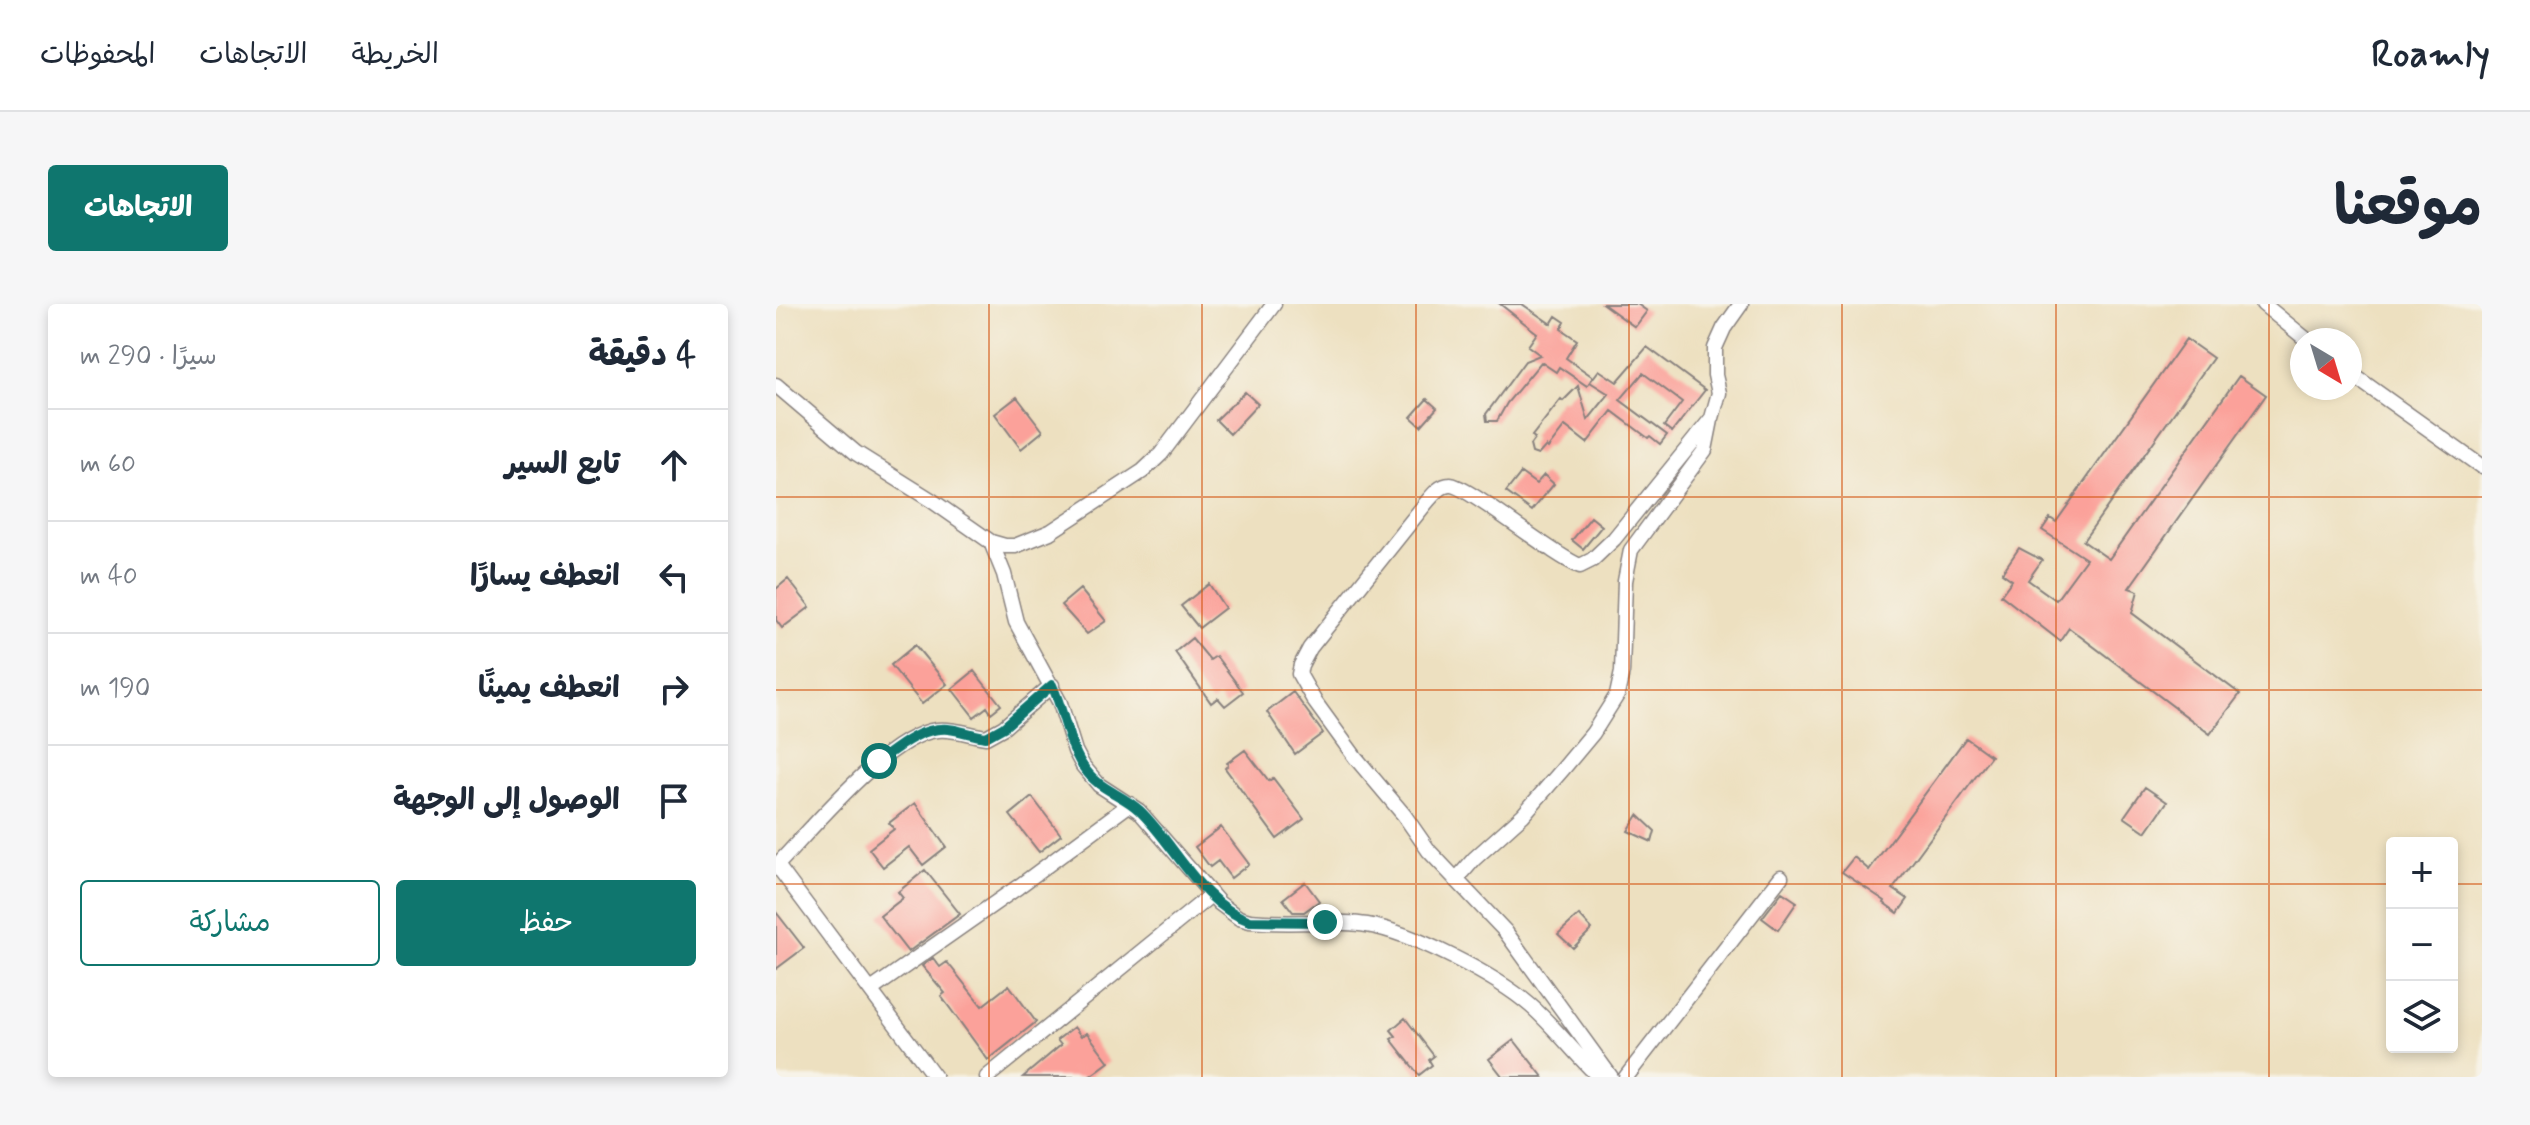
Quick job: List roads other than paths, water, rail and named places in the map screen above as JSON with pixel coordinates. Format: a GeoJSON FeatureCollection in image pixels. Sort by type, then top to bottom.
{"type":"FeatureCollection","features":[{"type":"Feature","properties":{"kind":"street"},"geometry":{"type":"LineString","coordinates":[[776,385],[856,453],[991,542],[1015,546],[1050,532],[1143,471],[1174,439],[1274,304]]}},
{"type":"Feature","properties":{"kind":"street"},"geometry":{"type":"LineString","coordinates":[[1456,880],[1474,859],[1523,815],[1593,733],[1617,695],[1622,672],[1625,581],[1631,550],[1705,450],[1719,393],[1715,348],[1724,328],[1741,304]]}},
{"type":"Feature","properties":{"kind":"street"},"geometry":{"type":"LineString","coordinates":[[2263,304],[2292,328]]}},
{"type":"Feature","properties":{"kind":"street"},"geometry":{"type":"LineString","coordinates":[[2362,382],[2482,467]]}},
{"type":"Feature","properties":{"kind":"street"},"geometry":{"type":"LineString","coordinates":[[1611,1077],[1505,931],[1429,851],[1404,815],[1355,757],[1307,691],[1299,674],[1306,656],[1406,527],[1441,488],[1455,486],[1471,494],[1531,538],[1580,566],[1592,560],[1614,539],[1712,418]]}},
{"type":"Feature","properties":{"kind":"street"},"geometry":{"type":"LineString","coordinates":[[991,542],[1004,574],[1016,622],[1052,685],[1083,766],[1099,785],[1130,804],[1148,821],[1211,895],[1230,912],[1250,921],[1366,925],[1397,934],[1447,956],[1488,977],[1527,1003],[1599,1077]]}},
{"type":"Feature","properties":{"kind":"street"},"geometry":{"type":"LineString","coordinates":[[935,1077],[777,864],[898,746],[934,730],[949,729],[986,737],[1004,727],[1052,685]]}},
{"type":"Feature","properties":{"kind":"street"},"geometry":{"type":"LineString","coordinates":[[871,990],[1130,804]]}},
{"type":"Feature","properties":{"kind":"street"},"geometry":{"type":"LineString","coordinates":[[1626,1077],[1781,877]]}},
{"type":"Feature","properties":{"kind":"street"},"geometry":{"type":"LineString","coordinates":[[987,1077],[1211,895]]}}]}
